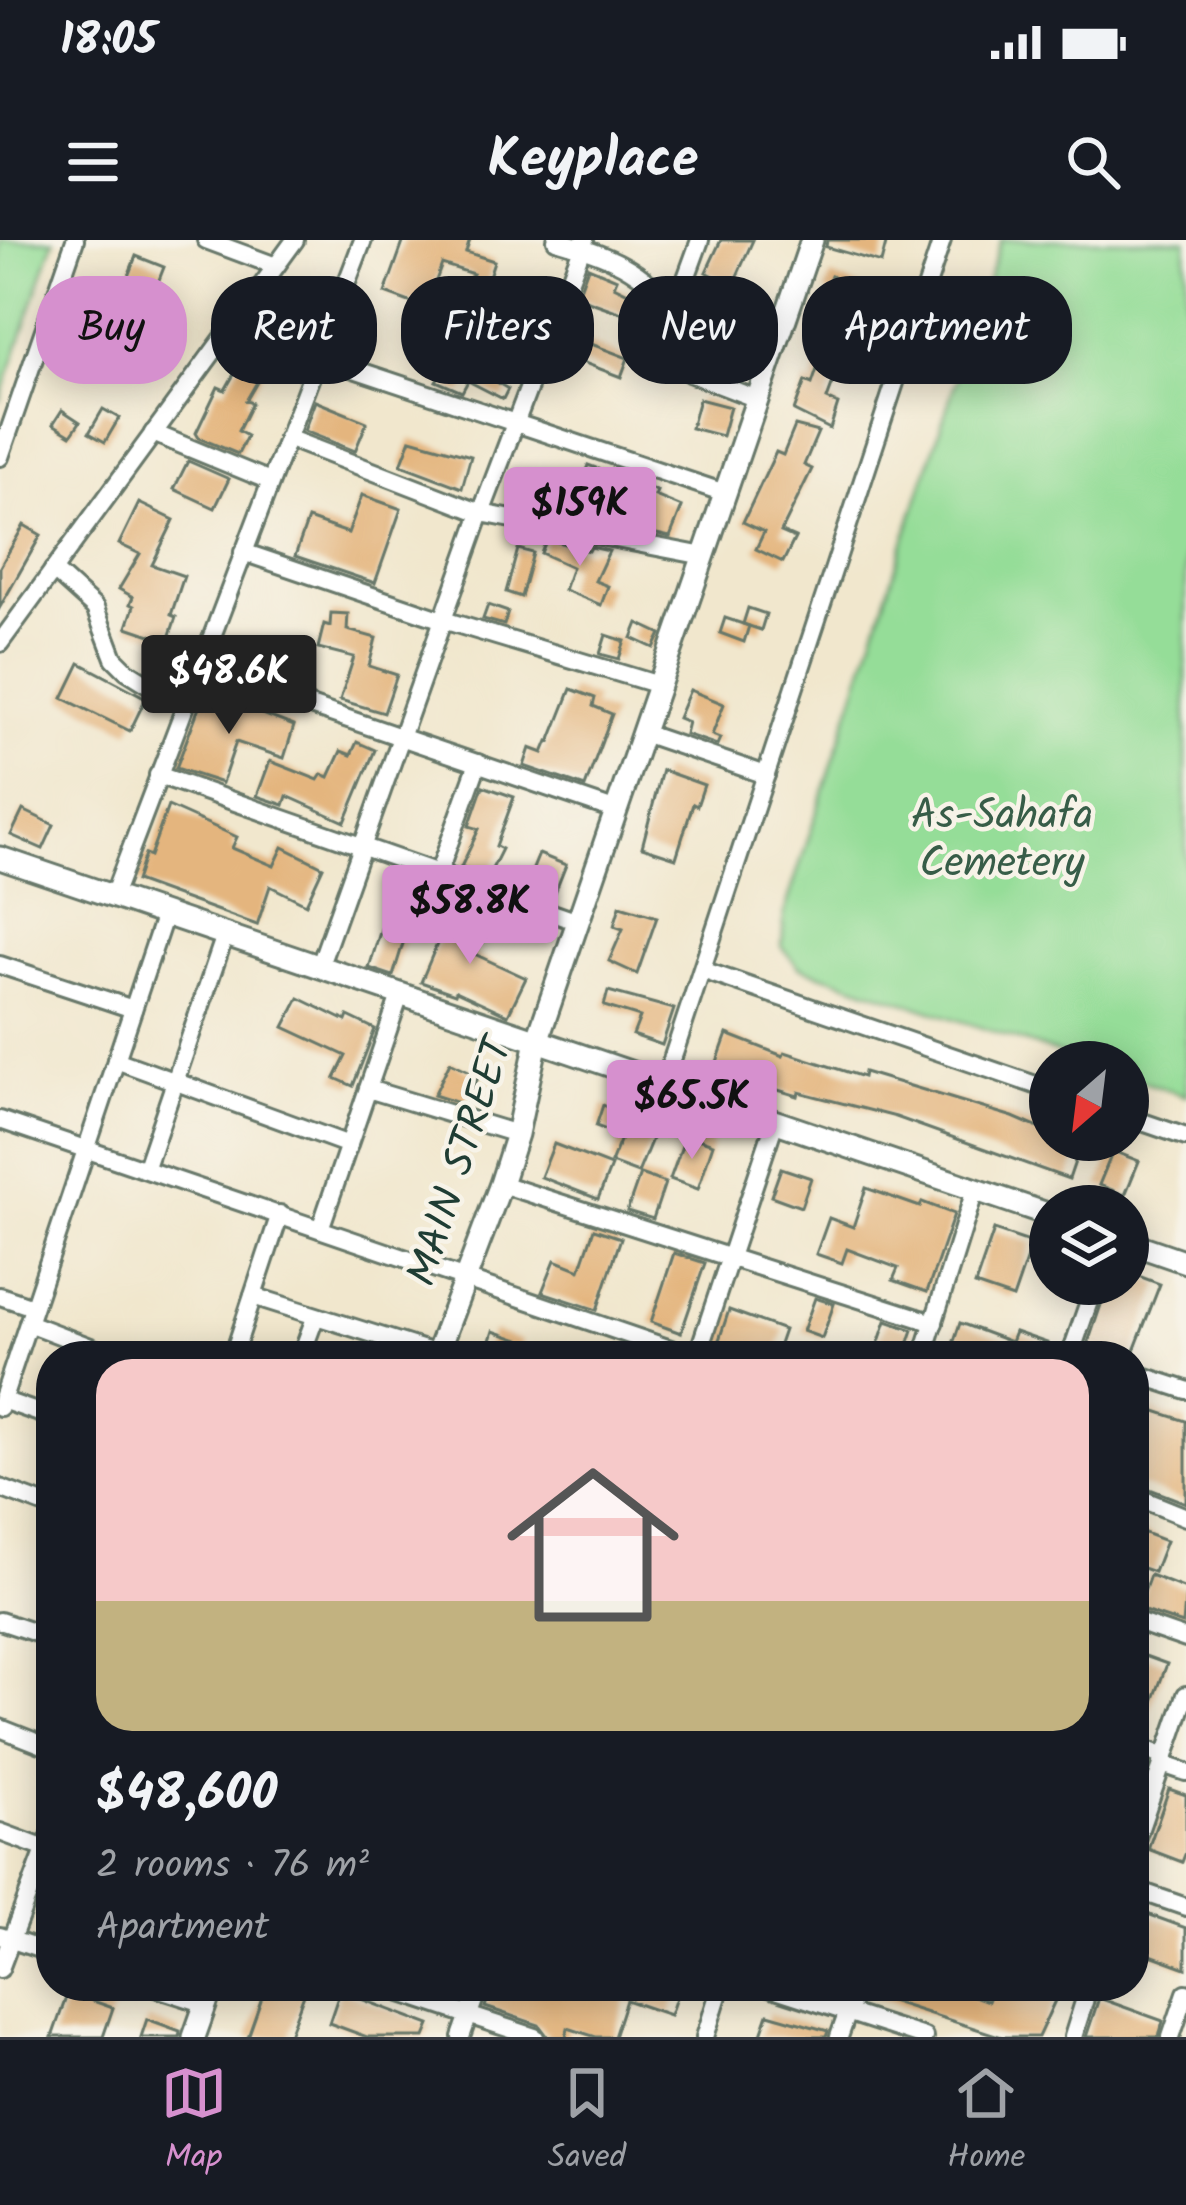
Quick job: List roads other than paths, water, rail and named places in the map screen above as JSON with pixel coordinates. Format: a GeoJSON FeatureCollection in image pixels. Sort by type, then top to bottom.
{"type":"FeatureCollection","features":[{"type":"Feature","properties":{"kind":"street"},"geometry":{"type":"LineString","coordinates":[[0,457],[75,240]]}},
{"type":"Feature","properties":{"kind":"street"},"geometry":{"type":"LineString","coordinates":[[206,240],[276,266]]}},
{"type":"Feature","properties":{"kind":"street"},"geometry":{"type":"LineString","coordinates":[[0,643],[295,240]]}},
{"type":"Feature","properties":{"kind":"street"},"geometry":{"type":"LineString","coordinates":[[349,276],[363,240]]}},
{"type":"Feature","properties":{"kind":"street"},"geometry":{"type":"LineString","coordinates":[[556,240],[583,244],[643,276]]}},
{"type":"Feature","properties":{"kind":"street"},"geometry":{"type":"LineString","coordinates":[[687,276],[700,240]]}},
{"type":"Feature","properties":{"kind":"street","name":"MAIN STREET"},"geometry":{"type":"LineString","coordinates":[[442,1341],[501,1184],[537,1040],[812,240]]}},
{"type":"Feature","properties":{"kind":"street"},"geometry":{"type":"LineString","coordinates":[[664,1084],[942,240]]}},
{"type":"Feature","properties":{"kind":"street"},"geometry":{"type":"LineString","coordinates":[[320,965],[481,513],[583,244]]}},
{"type":"Feature","properties":{"kind":"street"},"geometry":{"type":"LineString","coordinates":[[377,376],[725,493]]}},
{"type":"Feature","properties":{"kind":"street"},"geometry":{"type":"LineString","coordinates":[[113,896],[307,384]]}},
{"type":"Feature","properties":{"kind":"street"},"geometry":{"type":"LineString","coordinates":[[716,384],[757,399]]}},
{"type":"Feature","properties":{"kind":"street"},"geometry":{"type":"LineString","coordinates":[[153,433],[270,481]]}},
{"type":"Feature","properties":{"kind":"street"},"geometry":{"type":"LineString","coordinates":[[286,438],[481,513],[704,556]]}},
{"type":"Feature","properties":{"kind":"street"},"geometry":{"type":"LineString","coordinates":[[243,552],[443,620],[659,685]]}},
{"type":"Feature","properties":{"kind":"street"},"geometry":{"type":"LineString","coordinates":[[53,570],[95,608],[114,658],[156,689],[186,700]]}},
{"type":"Feature","properties":{"kind":"street"},"geometry":{"type":"LineString","coordinates":[[199,668],[617,811]]}},
{"type":"Feature","properties":{"kind":"street"},"geometry":{"type":"LineString","coordinates":[[643,734],[766,775]]}},
{"type":"Feature","properties":{"kind":"street"},"geometry":{"type":"LineString","coordinates":[[438,874],[478,763]]}},
{"type":"Feature","properties":{"kind":"street"},"geometry":{"type":"LineString","coordinates":[[158,775],[578,922]]}},
{"type":"Feature","properties":{"kind":"street"},"geometry":{"type":"LineString","coordinates":[[0,858],[1029,1208]]}},
{"type":"Feature","properties":{"kind":"street"},"geometry":{"type":"LineString","coordinates":[[36,1413],[1,1403],[6,1368],[31,1315],[165,914]]}},
{"type":"Feature","properties":{"kind":"street"},"geometry":{"type":"LineString","coordinates":[[146,1167],[225,934]]}},
{"type":"Feature","properties":{"kind":"street"},"geometry":{"type":"LineString","coordinates":[[0,965],[133,1009]]}},
{"type":"Feature","properties":{"kind":"street"},"geometry":{"type":"LineString","coordinates":[[705,971],[1029,1083]]}},
{"type":"Feature","properties":{"kind":"street"},"geometry":{"type":"LineString","coordinates":[[320,1229],[400,995]]}},
{"type":"Feature","properties":{"kind":"street"},"geometry":{"type":"LineString","coordinates":[[116,1060],[349,1144]]}},
{"type":"Feature","properties":{"kind":"street"},"geometry":{"type":"LineString","coordinates":[[368,1089],[517,1134]]}},
{"type":"Feature","properties":{"kind":"street"},"geometry":{"type":"LineString","coordinates":[[0,1120],[650,1341]]}},
{"type":"Feature","properties":{"kind":"street"},"geometry":{"type":"LineString","coordinates":[[699,1341],[775,1122]]}},
{"type":"Feature","properties":{"kind":"street"},"geometry":{"type":"LineString","coordinates":[[1149,1124],[1186,1137]]}},
{"type":"Feature","properties":{"kind":"street"},"geometry":{"type":"LineString","coordinates":[[501,1184],[934,1323]]}},
{"type":"Feature","properties":{"kind":"street"},"geometry":{"type":"LineString","coordinates":[[928,1341],[975,1190]]}},
{"type":"Feature","properties":{"kind":"street"},"geometry":{"type":"LineString","coordinates":[[238,1341],[280,1214]]}},
{"type":"Feature","properties":{"kind":"street"},"geometry":{"type":"LineString","coordinates":[[1149,1249],[1186,1262]]}},
{"type":"Feature","properties":{"kind":"street"},"geometry":{"type":"LineString","coordinates":[[0,1296],[84,1341]]}},
{"type":"Feature","properties":{"kind":"street"},"geometry":{"type":"LineString","coordinates":[[253,1296],[391,1341]]}},
{"type":"Feature","properties":{"kind":"street"},"geometry":{"type":"LineString","coordinates":[[1078,1341],[1089,1305]]}},
{"type":"Feature","properties":{"kind":"street"},"geometry":{"type":"LineString","coordinates":[[307,1341],[315,1318]]}},
{"type":"Feature","properties":{"kind":"street"},"geometry":{"type":"LineString","coordinates":[[1149,1378],[1186,1390]]}},
{"type":"Feature","properties":{"kind":"street"},"geometry":{"type":"LineString","coordinates":[[0,1488],[36,1501]]}},
{"type":"Feature","properties":{"kind":"street"},"geometry":{"type":"LineString","coordinates":[[1149,1502],[1186,1517]]}},
{"type":"Feature","properties":{"kind":"street"},"geometry":{"type":"LineString","coordinates":[[0,1621],[36,1634]]}},
{"type":"Feature","properties":{"kind":"street"},"geometry":{"type":"LineString","coordinates":[[1149,1626],[1186,1640]]}},
{"type":"Feature","properties":{"kind":"street"},"geometry":{"type":"LineString","coordinates":[[1149,1802],[1186,1695]]}},
{"type":"Feature","properties":{"kind":"street"},"geometry":{"type":"LineString","coordinates":[[0,1728],[36,1742]]}},
{"type":"Feature","properties":{"kind":"street"},"geometry":{"type":"LineString","coordinates":[[1149,1753],[1186,1772]]}},
{"type":"Feature","properties":{"kind":"street"},"geometry":{"type":"LineString","coordinates":[[0,1832],[36,1841]]}},
{"type":"Feature","properties":{"kind":"street"},"geometry":{"type":"LineString","coordinates":[[0,1969],[5,1938],[36,1872]]}},
{"type":"Feature","properties":{"kind":"street"},"geometry":{"type":"LineString","coordinates":[[1149,1894],[1186,1906]]}},
{"type":"Feature","properties":{"kind":"street"},"geometry":{"type":"LineString","coordinates":[[5,1938],[36,1948]]}},
{"type":"Feature","properties":{"kind":"street"},"geometry":{"type":"LineString","coordinates":[[1171,2037],[1186,1993]]}},
{"type":"Feature","properties":{"kind":"street"},"geometry":{"type":"LineString","coordinates":[[195,2037],[207,2001]]}},
{"type":"Feature","properties":{"kind":"street"},"geometry":{"type":"LineString","coordinates":[[426,2001],[535,2037]]}},
{"type":"Feature","properties":{"kind":"street"},"geometry":{"type":"LineString","coordinates":[[461,2037],[474,2001]]}},
{"type":"Feature","properties":{"kind":"street"},"geometry":{"type":"LineString","coordinates":[[705,2037],[716,2001]]}},
{"type":"Feature","properties":{"kind":"street"},"geometry":{"type":"LineString","coordinates":[[813,2001],[924,2037]]}},
{"type":"Feature","properties":{"kind":"street"},"geometry":{"type":"LineString","coordinates":[[839,2037],[851,2001]]}},
{"type":"Feature","properties":{"kind":"street"},"geometry":{"type":"LineString","coordinates":[[1073,2037],[1084,2001]]}},
{"type":"Feature","properties":{"kind":"park label","name":"As-Sahafa Cemetery"},"geometry":{"type":"Point","coordinates":[1002,837]}}]}
